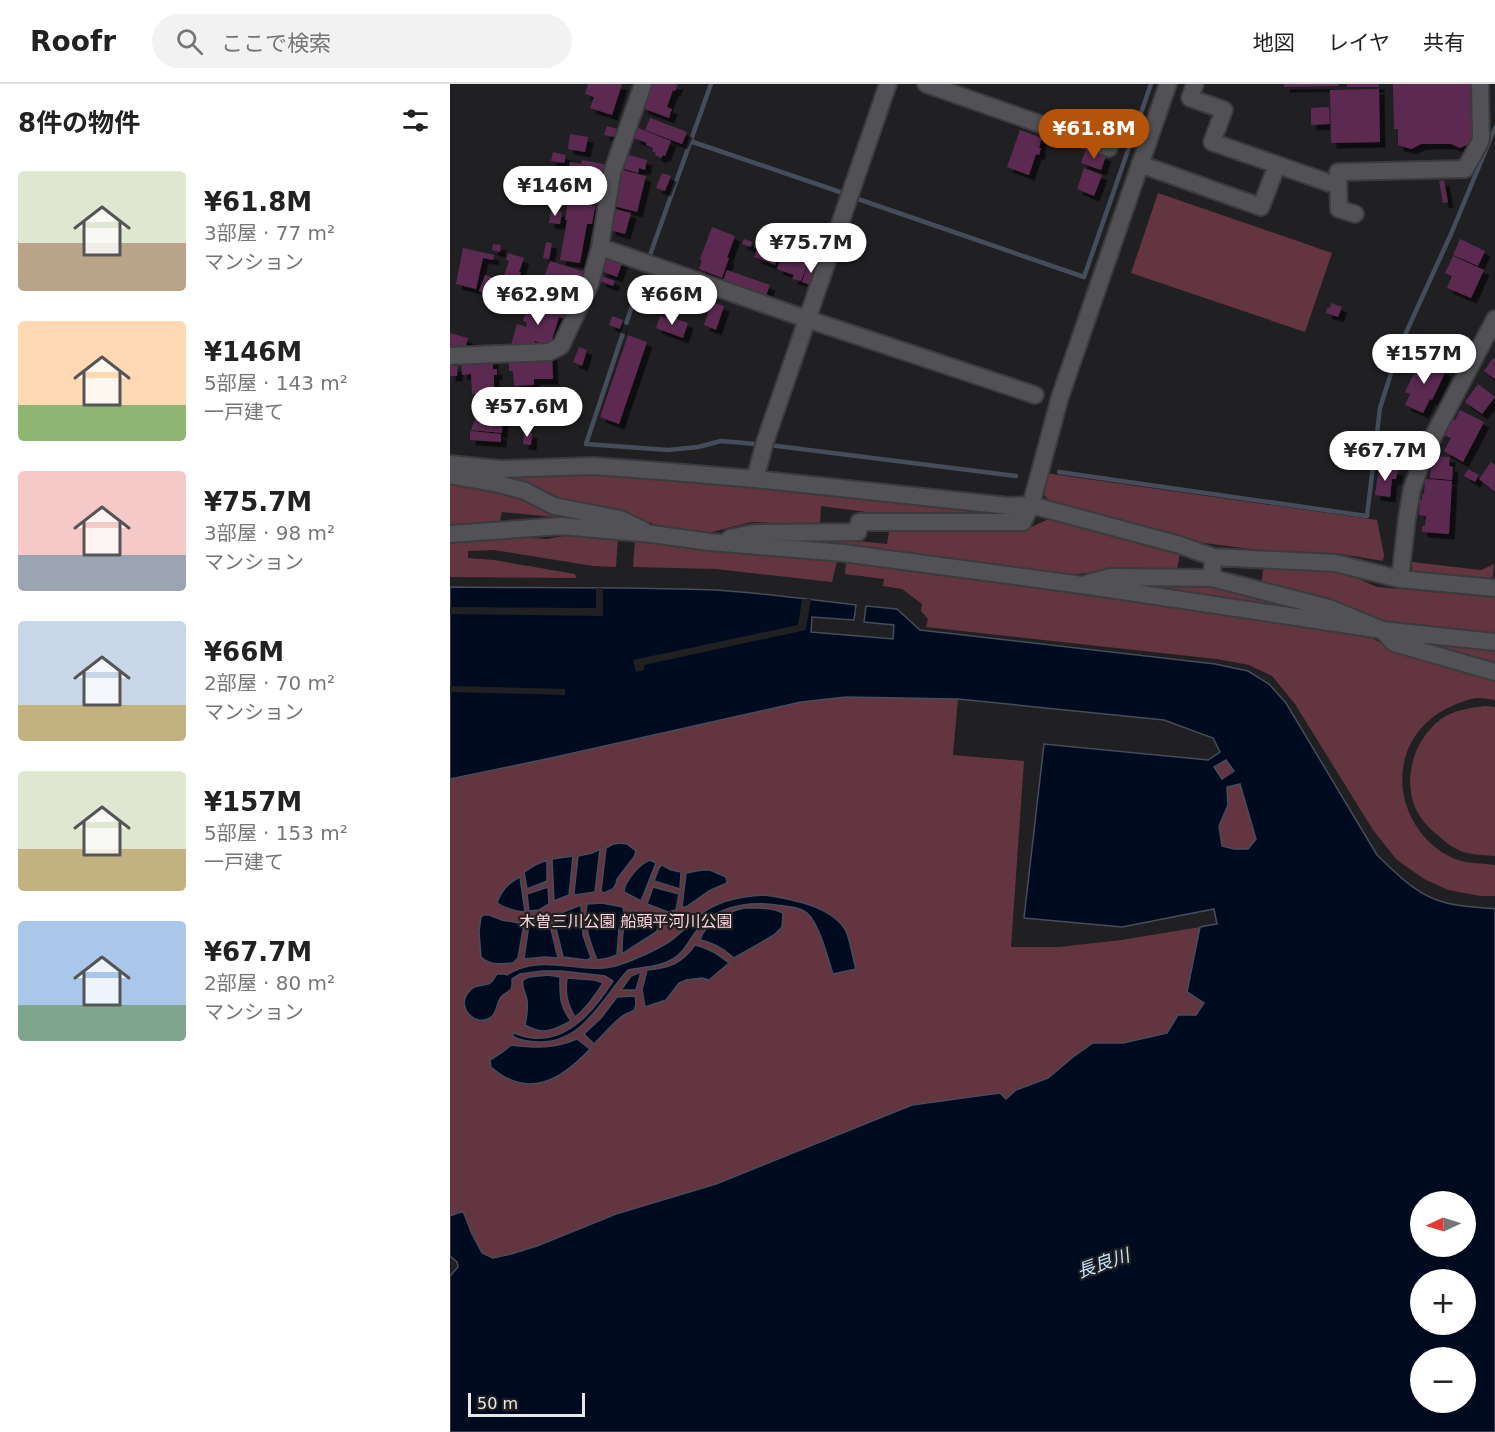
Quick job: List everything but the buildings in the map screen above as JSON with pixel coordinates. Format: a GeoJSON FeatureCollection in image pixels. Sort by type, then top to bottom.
{"type":"FeatureCollection","features":[{"type":"Feature","properties":{"kind":"street"},"geometry":{"type":"LineString","coordinates":[[450,356],[549,352],[561,345],[590,284],[600,247],[612,173],[643,84]]}},
{"type":"Feature","properties":{"kind":"street"},"geometry":{"type":"LineString","coordinates":[[755,479],[765,442],[888,84]]}},
{"type":"Feature","properties":{"kind":"street"},"geometry":{"type":"LineString","coordinates":[[926,84],[1109,148]]}},
{"type":"Feature","properties":{"kind":"street"},"geometry":{"type":"LineString","coordinates":[[710,542],[754,533],[858,532],[859,522],[1023,522],[1031,505],[1060,397],[1168,84]]}},
{"type":"Feature","properties":{"kind":"street"},"geometry":{"type":"LineString","coordinates":[[1195,84],[1190,98],[1224,110],[1212,142],[1338,186]]}},
{"type":"Feature","properties":{"kind":"street"},"geometry":{"type":"LineString","coordinates":[[1355,214],[1339,209],[1338,172],[1465,169],[1481,139],[1480,84]]}},
{"type":"Feature","properties":{"kind":"street"},"geometry":{"type":"LineString","coordinates":[[1140,164],[1261,207],[1277,165]]}},
{"type":"Feature","properties":{"kind":"street"},"geometry":{"type":"LineString","coordinates":[[600,247],[807,320],[1035,395]]}},
{"type":"Feature","properties":{"kind":"street"},"geometry":{"type":"LineString","coordinates":[[1400,579],[1412,489],[1424,454],[1495,319]]}},
{"type":"Feature","properties":{"kind":"street"},"geometry":{"type":"LineString","coordinates":[[450,464],[500,469],[593,466],[755,479],[1009,506],[1031,505],[1180,545],[1214,557],[1335,563],[1400,579],[1495,588]]}},
{"type":"Feature","properties":{"kind":"street"},"geometry":{"type":"LineString","coordinates":[[450,475],[525,491],[554,506],[620,519],[652,534]]}},
{"type":"Feature","properties":{"kind":"street"},"geometry":{"type":"LineString","coordinates":[[450,534],[561,526],[843,553],[1082,585],[1382,630],[1495,642]]}},
{"type":"Feature","properties":{"kind":"street"},"geometry":{"type":"LineString","coordinates":[[1212,578],[1214,557]]}},
{"type":"Feature","properties":{"kind":"street"},"geometry":{"type":"LineString","coordinates":[[1082,585],[1111,577],[1212,578],[1329,608],[1382,630],[1395,643],[1495,672]]}},
{"type":"Feature","properties":{"kind":"green space"},"geometry":{"type":"Polygon","coordinates":[[[1158,193],[1332,253],[1305,332],[1131,273],[1158,193]]]}},
{"type":"Feature","properties":{"kind":"green space"},"geometry":{"type":"Polygon","coordinates":[[[478,470],[661,476],[1022,513],[997,517],[897,516],[821,506],[820,525],[752,522],[708,533],[661,527],[626,513],[555,499],[478,470]]]}},
{"type":"Feature","properties":{"kind":"green space"},"geometry":{"type":"Polygon","coordinates":[[[1045,473],[1377,520],[1384,555],[1383,561],[1335,553],[1274,552],[1181,540],[1052,504],[1044,495],[1045,473]]]}},
{"type":"Feature","properties":{"kind":"green space"},"geometry":{"type":"Polygon","coordinates":[[[450,479],[613,523],[502,512],[499,525],[450,528],[450,479]]]}},
{"type":"Feature","properties":{"kind":"green space"},"geometry":{"type":"Polygon","coordinates":[[[1053,517],[1180,552],[1177,570],[1110,569],[1067,576],[763,538],[812,536],[887,544],[890,525],[1029,528],[1053,517]]]}},
{"type":"Feature","properties":{"kind":"green space"},"geometry":{"type":"Polygon","coordinates":[[[580,533],[618,537],[616,567],[593,566],[494,550],[468,551],[468,558],[494,560],[575,574],[576,578],[450,577],[450,542],[500,536],[547,539],[580,533]]]}},
{"type":"Feature","properties":{"kind":"green space"},"geometry":{"type":"Polygon","coordinates":[[[635,539],[837,561],[832,582],[716,569],[633,567],[635,539]]]}},
{"type":"Feature","properties":{"kind":"green space"},"geometry":{"type":"Polygon","coordinates":[[[846,562],[1057,589],[1363,634],[1394,649],[1495,676],[1495,700],[1470,699],[1433,717],[1420,729],[1410,744],[1404,761],[1402,778],[1409,813],[1431,844],[1458,860],[1495,865],[1495,896],[1480,896],[1448,890],[1424,879],[1397,860],[1373,830],[1295,704],[1272,676],[1249,665],[1216,659],[926,627],[928,619],[921,611],[922,604],[902,589],[883,586],[884,579],[845,574],[846,562]]]}},
{"type":"Feature","properties":{"kind":"green space"},"geometry":{"type":"Polygon","coordinates":[[[1412,562],[1481,570],[1494,564],[1493,578],[1473,579],[1412,573],[1412,562]]]}},
{"type":"Feature","properties":{"kind":"green space"},"geometry":{"type":"Polygon","coordinates":[[[1264,564],[1332,567],[1377,587],[1495,595],[1495,634],[1372,619],[1261,585],[1264,564]]]}},
{"type":"Feature","properties":{"kind":"green space"},"geometry":{"type":"Polygon","coordinates":[[[1159,581],[1215,587],[1327,615],[1119,583],[1159,581]]]}},
{"type":"Feature","properties":{"kind":"green space"},"geometry":{"type":"Polygon","coordinates":[[[1413,641],[1495,648],[1495,662],[1413,641]]]}},
{"type":"Feature","properties":{"kind":"green space","name":"木曽三川公園 船頭平河川公園"},"geometry":{"type":"Polygon","coordinates":[[[846,697],[958,699],[953,755],[1024,761],[1011,947],[1059,947],[1200,927],[1187,992],[1204,1003],[1196,1015],[1178,1015],[1167,1033],[1123,1043],[1093,1043],[1048,1078],[1016,1090],[1005,1099],[616,1214],[511,1254],[493,1258],[482,1254],[472,1234],[454,1215],[450,1216],[450,779],[801,702],[846,697]]]}},
{"type":"Feature","properties":{"kind":"green space"},"geometry":{"type":"Polygon","coordinates":[[[1485,706],[1495,707],[1495,856],[1463,852],[1445,841],[1418,813],[1410,788],[1410,775],[1417,750],[1431,728],[1451,713],[1485,706]]]}},
{"type":"Feature","properties":{"kind":"green space"},"geometry":{"type":"Polygon","coordinates":[[[1226,760],[1234,771],[1222,779],[1214,767],[1226,760]]]}},
{"type":"Feature","properties":{"kind":"green space"},"geometry":{"type":"Polygon","coordinates":[[[1241,784],[1256,839],[1248,849],[1234,849],[1222,846],[1219,826],[1228,805],[1227,787],[1241,784]]]}},
{"type":"Feature","properties":{"kind":"water","name":"長良川"},"geometry":{"type":"Polygon","coordinates":[[[450,587],[715,590],[803,598],[856,605],[854,620],[812,617],[811,632],[893,639],[894,625],[864,622],[866,606],[897,609],[920,630],[1215,664],[1248,671],[1269,684],[1286,703],[1377,855],[1407,883],[1433,899],[1455,905],[1495,909],[1495,1432],[450,1432],[450,1276],[458,1267],[457,1262],[450,1256],[450,1216],[463,1211],[482,1253],[493,1258],[537,1246],[616,1214],[716,1184],[912,1105],[1000,1093],[1006,1099],[1016,1090],[1048,1078],[1093,1043],[1123,1043],[1167,1033],[1178,1015],[1196,1015],[1204,1003],[1187,992],[1200,927],[1217,924],[1214,909],[1122,927],[1024,918],[1044,744],[1208,760],[1220,752],[1213,738],[1164,720],[958,699],[846,697],[801,702],[450,779],[450,587]],[[1226,760],[1214,767],[1222,779],[1234,771],[1226,760]],[[1240,784],[1227,787],[1228,805],[1219,826],[1222,846],[1248,849],[1256,839],[1240,784]]]}},
{"type":"Feature","properties":{"kind":"water"},"geometry":{"type":"Polygon","coordinates":[[[621,843],[627,844],[636,851],[634,857],[617,879],[613,889],[604,893],[601,891],[606,848],[621,843]]]}},
{"type":"Feature","properties":{"kind":"water"},"geometry":{"type":"Polygon","coordinates":[[[600,849],[595,892],[575,895],[578,856],[600,849]]]}},
{"type":"Feature","properties":{"kind":"water"},"geometry":{"type":"Polygon","coordinates":[[[573,856],[569,895],[554,901],[552,859],[573,856]]]}},
{"type":"Feature","properties":{"kind":"water"},"geometry":{"type":"Polygon","coordinates":[[[547,860],[547,881],[527,889],[524,872],[547,860]]]}},
{"type":"Feature","properties":{"kind":"water"},"geometry":{"type":"Polygon","coordinates":[[[650,860],[656,863],[641,901],[624,892],[637,869],[650,860]]]}},
{"type":"Feature","properties":{"kind":"water"},"geometry":{"type":"Polygon","coordinates":[[[662,865],[681,872],[680,889],[654,881],[662,865]]]}},
{"type":"Feature","properties":{"kind":"water"},"geometry":{"type":"Polygon","coordinates":[[[710,870],[726,877],[727,883],[709,891],[686,907],[682,907],[686,873],[710,870]]]}},
{"type":"Feature","properties":{"kind":"water"},"geometry":{"type":"Polygon","coordinates":[[[520,877],[525,912],[497,903],[506,887],[520,877]]]}},
{"type":"Feature","properties":{"kind":"water"},"geometry":{"type":"Polygon","coordinates":[[[548,887],[549,904],[539,910],[529,911],[527,894],[548,887]]]}},
{"type":"Feature","properties":{"kind":"water"},"geometry":{"type":"Polygon","coordinates":[[[653,887],[679,894],[676,910],[668,912],[647,904],[653,887]]]}},
{"type":"Feature","properties":{"kind":"water"},"geometry":{"type":"Polygon","coordinates":[[[765,895],[810,905],[840,922],[849,939],[856,969],[833,974],[817,927],[804,911],[774,904],[753,904],[723,910],[705,921],[678,956],[668,962],[628,970],[580,1027],[569,1035],[555,1040],[532,1042],[512,1036],[514,1033],[530,1038],[558,1035],[580,1022],[613,981],[605,976],[561,971],[520,974],[512,979],[511,989],[501,997],[490,1018],[479,1020],[473,1018],[464,1005],[467,994],[472,989],[489,983],[497,974],[507,975],[534,965],[605,968],[619,965],[669,942],[700,915],[722,902],[765,895]]]}},
{"type":"Feature","properties":{"kind":"water"},"geometry":{"type":"Polygon","coordinates":[[[602,903],[623,907],[624,912],[619,929],[617,955],[597,960],[588,933],[586,911],[587,904],[602,903]]]}},
{"type":"Feature","properties":{"kind":"water"},"geometry":{"type":"Polygon","coordinates":[[[581,905],[583,935],[591,958],[587,960],[563,957],[553,916],[581,905]]]}},
{"type":"Feature","properties":{"kind":"water"},"geometry":{"type":"Polygon","coordinates":[[[744,908],[769,909],[783,913],[782,927],[774,935],[734,958],[718,946],[700,940],[712,923],[724,915],[744,908]]]}},
{"type":"Feature","properties":{"kind":"water"},"geometry":{"type":"Polygon","coordinates":[[[631,911],[655,920],[658,927],[653,934],[622,954],[624,927],[631,911]]]}},
{"type":"Feature","properties":{"kind":"water"},"geometry":{"type":"Polygon","coordinates":[[[484,915],[524,924],[518,958],[513,963],[492,963],[481,957],[479,932],[481,917],[484,915]]]}},
{"type":"Feature","properties":{"kind":"water"},"geometry":{"type":"Polygon","coordinates":[[[548,917],[558,958],[524,959],[529,924],[548,917]]]}},
{"type":"Feature","properties":{"kind":"water"},"geometry":{"type":"Polygon","coordinates":[[[695,945],[713,952],[729,963],[709,980],[702,978],[686,980],[679,983],[666,1000],[645,1007],[642,990],[647,970],[662,968],[680,961],[695,945]]]}},
{"type":"Feature","properties":{"kind":"water"},"geometry":{"type":"Polygon","coordinates":[[[641,972],[636,990],[621,990],[631,976],[641,972]]]}},
{"type":"Feature","properties":{"kind":"water"},"geometry":{"type":"Polygon","coordinates":[[[548,975],[560,977],[561,1000],[571,1021],[554,1029],[543,1031],[525,1025],[527,1003],[523,980],[548,975]]]}},
{"type":"Feature","properties":{"kind":"water"},"geometry":{"type":"Polygon","coordinates":[[[567,978],[595,980],[603,983],[590,1002],[575,1017],[567,998],[567,978]]]}},
{"type":"Feature","properties":{"kind":"water"},"geometry":{"type":"Polygon","coordinates":[[[635,996],[634,1010],[617,1020],[594,1044],[584,1034],[601,1018],[617,997],[635,996]]]}},
{"type":"Feature","properties":{"kind":"water"},"geometry":{"type":"Polygon","coordinates":[[[577,1039],[590,1049],[568,1070],[544,1082],[531,1084],[518,1082],[505,1077],[491,1067],[490,1060],[511,1045],[544,1047],[560,1045],[577,1039]]]}},
{"type":"Feature","properties":{"kind":"pier"},"geometry":{"type":"Polygon","coordinates":[[[596,588],[603,588],[603,616],[450,614],[450,607],[596,608],[596,588]]]}},
{"type":"Feature","properties":{"kind":"pier"},"geometry":{"type":"Polygon","coordinates":[[[802,599],[811,599],[806,630],[644,665],[644,670],[636,672],[633,660],[798,625],[802,599]]]}},
{"type":"Feature","properties":{"kind":"pier"},"geometry":{"type":"Polygon","coordinates":[[[450,686],[565,689],[565,695],[450,692],[450,686]]]}},
{"type":"Feature","properties":{"kind":"waterway"},"geometry":{"type":"LineString","coordinates":[[650,255],[711,84]]}},
{"type":"Feature","properties":{"kind":"waterway"},"geometry":{"type":"LineString","coordinates":[[858,199],[1084,277],[1151,84]]}},
{"type":"Feature","properties":{"kind":"waterway"},"geometry":{"type":"LineString","coordinates":[[1059,472],[1367,516],[1380,408],[1399,348],[1451,234],[1495,128]]}},
{"type":"Feature","properties":{"kind":"waterway"},"geometry":{"type":"LineString","coordinates":[[690,141],[843,193]]}},
{"type":"Feature","properties":{"kind":"waterway"},"geometry":{"type":"LineString","coordinates":[[633,303],[586,444],[668,450],[698,447],[721,441],[756,444]]}},
{"type":"Feature","properties":{"kind":"waterway"},"geometry":{"type":"LineString","coordinates":[[769,445],[1016,476]]}}]}
